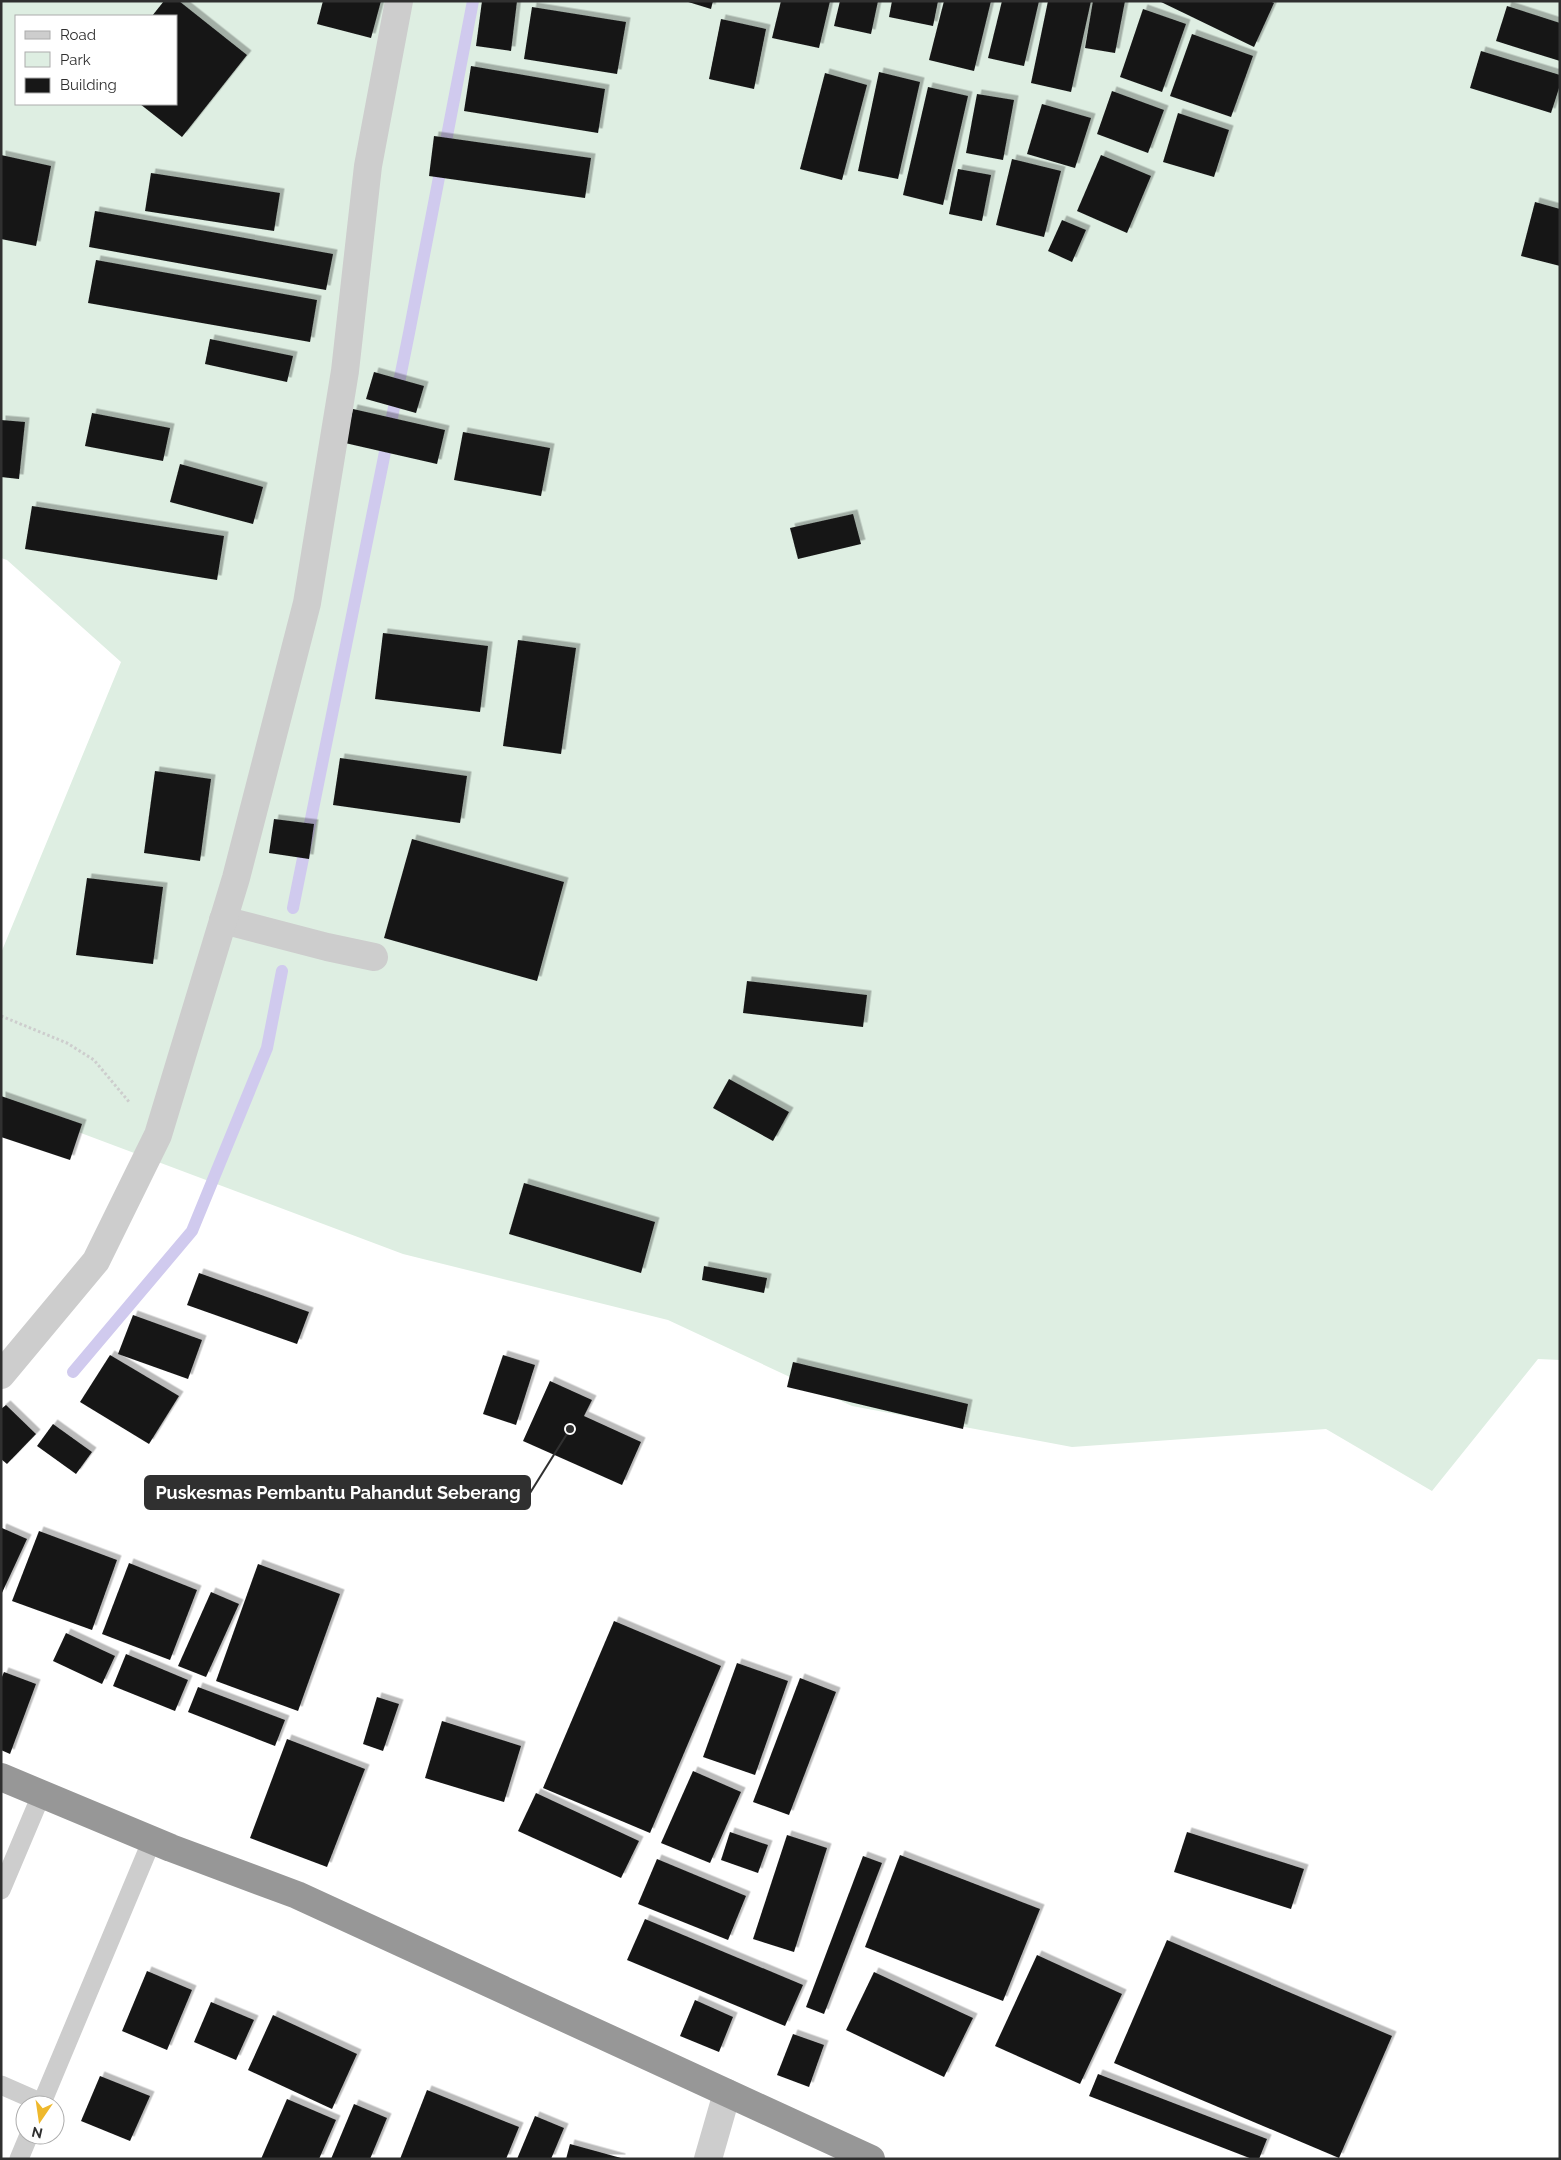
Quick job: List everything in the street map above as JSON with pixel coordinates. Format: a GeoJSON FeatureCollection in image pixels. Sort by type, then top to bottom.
{"type":"FeatureCollection","features":[{"type":"Feature","properties":{"kind":"highway"},"geometry":{"type":"LineString","coordinates":[[1,1777],[152,1840],[297,1895],[871,2159]]}},
{"type":"Feature","properties":{"kind":"street"},"geometry":{"type":"LineString","coordinates":[[1,1375],[96,1261],[158,1135],[236,878],[307,603],[345,371],[368,166],[399,1]]}},
{"type":"Feature","properties":{"kind":"street"},"geometry":{"type":"LineString","coordinates":[[223,920],[374,957]]}},
{"type":"Feature","properties":{"kind":"street"},"geometry":{"type":"LineString","coordinates":[[708,2159],[726,2093]]}},
{"type":"Feature","properties":{"kind":"lane"},"geometry":{"type":"LineString","coordinates":[[1,1890],[42,1793]]}},
{"type":"Feature","properties":{"kind":"lane"},"geometry":{"type":"LineString","coordinates":[[46,2095],[152,1840]]}},
{"type":"Feature","properties":{"kind":"lane"},"geometry":{"type":"LineString","coordinates":[[1,2085],[23,2095]]}},
{"type":"Feature","properties":{"kind":"lane"},"geometry":{"type":"LineString","coordinates":[[19,2159],[25,2145]]}},
{"type":"Feature","properties":{"kind":"path"},"geometry":{"type":"LineString","coordinates":[[1,1016],[67,1044],[94,1060],[158,1135]]}},
{"type":"Feature","properties":{"kind":"green space"},"geometry":{"type":"Polygon","coordinates":[[[1,1],[1560,1],[1560,1360],[1538,1359],[1432,1491],[1326,1429],[1072,1447],[852,1406],[668,1320],[403,1254],[1,1103],[1,953],[121,662],[7,560],[1,558],[1,1]]]}},
{"type":"Feature","properties":{"kind":"building"},"geometry":{"type":"Polygon","coordinates":[[[164,1],[179,1],[247,55],[182,137],[141,105],[178,105],[178,15],[153,15],[164,1]]]}},
{"type":"Feature","properties":{"kind":"building"},"geometry":{"type":"Polygon","coordinates":[[[323,1],[381,1],[371,38],[317,24],[323,1]]]}},
{"type":"Feature","properties":{"kind":"building"},"geometry":{"type":"Polygon","coordinates":[[[482,1],[517,1],[511,51],[476,46],[482,1]]]}},
{"type":"Feature","properties":{"kind":"building"},"geometry":{"type":"Polygon","coordinates":[[[685,1],[713,1],[711,9],[685,1]]]}},
{"type":"Feature","properties":{"kind":"building"},"geometry":{"type":"Polygon","coordinates":[[[781,1],[830,1],[819,48],[772,38],[781,1]]]}},
{"type":"Feature","properties":{"kind":"building"},"geometry":{"type":"Polygon","coordinates":[[[840,1],[878,1],[871,34],[834,26],[840,1]]]}},
{"type":"Feature","properties":{"kind":"building"},"geometry":{"type":"Polygon","coordinates":[[[892,1],[938,1],[933,26],[889,17],[892,1]]]}},
{"type":"Feature","properties":{"kind":"building"},"geometry":{"type":"Polygon","coordinates":[[[944,1],[991,1],[974,71],[929,60],[944,1]]]}},
{"type":"Feature","properties":{"kind":"building"},"geometry":{"type":"Polygon","coordinates":[[[1002,1],[1039,1],[1024,66],[988,58],[1002,1]]]}},
{"type":"Feature","properties":{"kind":"building"},"geometry":{"type":"Polygon","coordinates":[[[1048,1],[1091,1],[1071,92],[1031,83],[1048,1]]]}},
{"type":"Feature","properties":{"kind":"building"},"geometry":{"type":"Polygon","coordinates":[[[1093,1],[1125,1],[1115,53],[1085,48],[1093,1]]]}},
{"type":"Feature","properties":{"kind":"building"},"geometry":{"type":"Polygon","coordinates":[[[1159,1],[1270,1],[1274,3],[1254,47],[1159,1]]]}},
{"type":"Feature","properties":{"kind":"building"},"geometry":{"type":"Polygon","coordinates":[[[1507,6],[1560,23],[1560,61],[1496,41],[1507,6]]]}},
{"type":"Feature","properties":{"kind":"building"},"geometry":{"type":"Polygon","coordinates":[[[532,7],[626,22],[617,74],[524,59],[532,7]]]}},
{"type":"Feature","properties":{"kind":"building"},"geometry":{"type":"Polygon","coordinates":[[[1143,9],[1186,24],[1162,92],[1120,77],[1143,9]]]}},
{"type":"Feature","properties":{"kind":"building"},"geometry":{"type":"Polygon","coordinates":[[[721,19],[766,29],[754,89],[709,79],[721,19]]]}},
{"type":"Feature","properties":{"kind":"building"},"geometry":{"type":"Polygon","coordinates":[[[1192,34],[1253,56],[1231,117],[1170,96],[1192,34]]]}},
{"type":"Feature","properties":{"kind":"building"},"geometry":{"type":"Polygon","coordinates":[[[1481,51],[1560,75],[1560,85],[1551,113],[1470,88],[1481,51]]]}},
{"type":"Feature","properties":{"kind":"building"},"geometry":{"type":"Polygon","coordinates":[[[471,66],[605,89],[598,133],[464,111],[471,66]]]}},
{"type":"Feature","properties":{"kind":"building"},"geometry":{"type":"Polygon","coordinates":[[[879,72],[920,82],[898,179],[858,171],[879,72]]]}},
{"type":"Feature","properties":{"kind":"building"},"geometry":{"type":"Polygon","coordinates":[[[825,73],[867,85],[842,180],[800,169],[825,73]]]}},
{"type":"Feature","properties":{"kind":"building"},"geometry":{"type":"Polygon","coordinates":[[[928,87],[968,96],[943,205],[903,195],[928,87]]]}},
{"type":"Feature","properties":{"kind":"building"},"geometry":{"type":"Polygon","coordinates":[[[1112,91],[1164,110],[1148,153],[1097,134],[1112,91]]]}},
{"type":"Feature","properties":{"kind":"building"},"geometry":{"type":"Polygon","coordinates":[[[977,94],[1014,100],[1003,160],[966,153],[977,94]]]}},
{"type":"Feature","properties":{"kind":"building"},"geometry":{"type":"Polygon","coordinates":[[[1042,104],[1091,118],[1075,168],[1027,154],[1042,104]]]}},
{"type":"Feature","properties":{"kind":"building"},"geometry":{"type":"Polygon","coordinates":[[[1178,113],[1229,130],[1214,177],[1163,162],[1178,113]]]}},
{"type":"Feature","properties":{"kind":"building"},"geometry":{"type":"Polygon","coordinates":[[[434,136],[591,158],[585,198],[429,176],[434,136]]]}},
{"type":"Feature","properties":{"kind":"building"},"geometry":{"type":"Polygon","coordinates":[[[1,155],[51,166],[36,246],[1,239],[1,155]]]}},
{"type":"Feature","properties":{"kind":"building"},"geometry":{"type":"Polygon","coordinates":[[[1101,155],[1151,176],[1127,233],[1077,211],[1101,155]]]}},
{"type":"Feature","properties":{"kind":"building"},"geometry":{"type":"Polygon","coordinates":[[[1012,159],[1061,171],[1044,237],[996,225],[1012,159]]]}},
{"type":"Feature","properties":{"kind":"building"},"geometry":{"type":"Polygon","coordinates":[[[958,169],[991,175],[982,221],[949,214],[958,169]]]}},
{"type":"Feature","properties":{"kind":"building"},"geometry":{"type":"Polygon","coordinates":[[[151,173],[280,193],[274,231],[145,211],[151,173]]]}},
{"type":"Feature","properties":{"kind":"building"},"geometry":{"type":"Polygon","coordinates":[[[1535,202],[1560,209],[1560,266],[1521,256],[1535,202]]]}},
{"type":"Feature","properties":{"kind":"building"},"geometry":{"type":"Polygon","coordinates":[[[95,211],[333,254],[326,290],[89,247],[95,211]]]}},
{"type":"Feature","properties":{"kind":"building"},"geometry":{"type":"Polygon","coordinates":[[[1062,220],[1086,230],[1072,262],[1048,251],[1062,220]]]}},
{"type":"Feature","properties":{"kind":"building"},"geometry":{"type":"Polygon","coordinates":[[[96,260],[317,300],[310,342],[88,303],[96,260]]]}},
{"type":"Feature","properties":{"kind":"building"},"geometry":{"type":"Polygon","coordinates":[[[210,339],[293,356],[287,382],[205,364],[210,339]]]}},
{"type":"Feature","properties":{"kind":"building"},"geometry":{"type":"Polygon","coordinates":[[[374,372],[424,386],[416,413],[366,399],[374,372]]]}},
{"type":"Feature","properties":{"kind":"building"},"geometry":{"type":"Polygon","coordinates":[[[353,409],[445,430],[437,464],[345,443],[353,409]]]}},
{"type":"Feature","properties":{"kind":"building"},"geometry":{"type":"Polygon","coordinates":[[[92,413],[170,428],[163,461],[85,446],[92,413]]]}},
{"type":"Feature","properties":{"kind":"building"},"geometry":{"type":"Polygon","coordinates":[[[1,420],[25,422],[19,479],[1,477],[1,420]]]}},
{"type":"Feature","properties":{"kind":"building"},"geometry":{"type":"Polygon","coordinates":[[[463,432],[550,448],[541,496],[454,480],[463,432]]]}},
{"type":"Feature","properties":{"kind":"building"},"geometry":{"type":"Polygon","coordinates":[[[180,464],[263,487],[253,524],[170,502],[180,464]]]}},
{"type":"Feature","properties":{"kind":"building"},"geometry":{"type":"Polygon","coordinates":[[[32,506],[224,536],[217,580],[25,549],[32,506]]]}},
{"type":"Feature","properties":{"kind":"building"},"geometry":{"type":"Polygon","coordinates":[[[853,514],[861,544],[798,559],[790,528],[853,514]]]}},
{"type":"Feature","properties":{"kind":"building"},"geometry":{"type":"Polygon","coordinates":[[[383,633],[488,646],[480,712],[375,699],[383,633]]]}},
{"type":"Feature","properties":{"kind":"building"},"geometry":{"type":"Polygon","coordinates":[[[518,640],[576,648],[561,754],[503,746],[518,640]]]}},
{"type":"Feature","properties":{"kind":"building"},"geometry":{"type":"Polygon","coordinates":[[[340,758],[467,776],[460,823],[333,805],[340,758]]]}},
{"type":"Feature","properties":{"kind":"building"},"geometry":{"type":"Polygon","coordinates":[[[155,771],[211,779],[200,861],[144,853],[155,771]]]}},
{"type":"Feature","properties":{"kind":"building"},"geometry":{"type":"Polygon","coordinates":[[[274,819],[314,824],[309,859],[269,853],[274,819]]]}},
{"type":"Feature","properties":{"kind":"building"},"geometry":{"type":"Polygon","coordinates":[[[412,839],[564,882],[537,981],[384,938],[412,839]]]}},
{"type":"Feature","properties":{"kind":"building"},"geometry":{"type":"Polygon","coordinates":[[[87,878],[163,887],[153,964],[76,955],[87,878]]]}},
{"type":"Feature","properties":{"kind":"building"},"geometry":{"type":"Polygon","coordinates":[[[747,981],[867,995],[863,1027],[743,1013],[747,981]]]}},
{"type":"Feature","properties":{"kind":"building"},"geometry":{"type":"Polygon","coordinates":[[[729,1079],[789,1112],[773,1141],[713,1108],[729,1079]]]}},
{"type":"Feature","properties":{"kind":"building"},"geometry":{"type":"Polygon","coordinates":[[[1,1096],[82,1124],[70,1160],[1,1137],[1,1096]]]}},
{"type":"Feature","properties":{"kind":"building"},"geometry":{"type":"Polygon","coordinates":[[[524,1183],[655,1222],[641,1273],[509,1234],[524,1183]]]}},
{"type":"Feature","properties":{"kind":"building"},"geometry":{"type":"Polygon","coordinates":[[[704,1266],[767,1278],[764,1293],[702,1280],[704,1266]]]}},
{"type":"Feature","properties":{"kind":"building"},"geometry":{"type":"Polygon","coordinates":[[[199,1273],[309,1312],[297,1344],[187,1305],[199,1273]]]}},
{"type":"Feature","properties":{"kind":"building"},"geometry":{"type":"Polygon","coordinates":[[[133,1315],[202,1340],[188,1379],[118,1354],[133,1315]]]}},
{"type":"Feature","properties":{"kind":"building"},"geometry":{"type":"Polygon","coordinates":[[[110,1355],[179,1396],[149,1444],[80,1402],[110,1355]]]}},
{"type":"Feature","properties":{"kind":"building"},"geometry":{"type":"Polygon","coordinates":[[[503,1355],[535,1365],[516,1425],[483,1414],[503,1355]]]}},
{"type":"Feature","properties":{"kind":"building"},"geometry":{"type":"Polygon","coordinates":[[[793,1362],[968,1404],[963,1429],[787,1387],[793,1362]]]}},
{"type":"Feature","properties":{"kind":"building"},"geometry":{"type":"Polygon","coordinates":[[[550,1381],[592,1400],[584,1416],[641,1442],[622,1485],[523,1441],[550,1381]]]}},
{"type":"Feature","properties":{"kind":"building"},"geometry":{"type":"Polygon","coordinates":[[[6,1405],[36,1434],[7,1464],[1,1459],[1,1409],[6,1405]]]}},
{"type":"Feature","properties":{"kind":"building"},"geometry":{"type":"Polygon","coordinates":[[[53,1424],[92,1452],[76,1474],[37,1446],[53,1424]]]}},
{"type":"Feature","properties":{"kind":"building"},"geometry":{"type":"Polygon","coordinates":[[[2,1528],[27,1539],[1,1595],[1,1530],[2,1528]]]}},
{"type":"Feature","properties":{"kind":"building"},"geometry":{"type":"Polygon","coordinates":[[[39,1531],[117,1560],[92,1630],[12,1601],[39,1531]]]}},
{"type":"Feature","properties":{"kind":"building"},"geometry":{"type":"Polygon","coordinates":[[[129,1563],[197,1590],[170,1660],[102,1634],[129,1563]]]}},
{"type":"Feature","properties":{"kind":"building"},"geometry":{"type":"Polygon","coordinates":[[[258,1564],[340,1594],[298,1711],[216,1681],[258,1564]]]}},
{"type":"Feature","properties":{"kind":"building"},"geometry":{"type":"Polygon","coordinates":[[[211,1592],[239,1604],[206,1677],[178,1666],[211,1592]]]}},
{"type":"Feature","properties":{"kind":"building"},"geometry":{"type":"Polygon","coordinates":[[[614,1621],[721,1666],[650,1833],[543,1788],[614,1621]]]}},
{"type":"Feature","properties":{"kind":"building"},"geometry":{"type":"Polygon","coordinates":[[[66,1633],[115,1656],[102,1684],[53,1661],[66,1633]]]}},
{"type":"Feature","properties":{"kind":"building"},"geometry":{"type":"Polygon","coordinates":[[[126,1654],[188,1680],[175,1711],[113,1686],[126,1654]]]}},
{"type":"Feature","properties":{"kind":"building"},"geometry":{"type":"Polygon","coordinates":[[[737,1663],[788,1681],[755,1775],[703,1757],[737,1663]]]}},
{"type":"Feature","properties":{"kind":"building"},"geometry":{"type":"Polygon","coordinates":[[[4,1672],[36,1684],[10,1754],[1,1750],[1,1679],[4,1672]]]}},
{"type":"Feature","properties":{"kind":"building"},"geometry":{"type":"Polygon","coordinates":[[[800,1678],[836,1692],[789,1815],[753,1802],[800,1678]]]}},
{"type":"Feature","properties":{"kind":"building"},"geometry":{"type":"Polygon","coordinates":[[[198,1687],[285,1720],[275,1746],[188,1712],[198,1687]]]}},
{"type":"Feature","properties":{"kind":"building"},"geometry":{"type":"Polygon","coordinates":[[[377,1697],[399,1704],[383,1751],[363,1744],[377,1697]]]}},
{"type":"Feature","properties":{"kind":"building"},"geometry":{"type":"Polygon","coordinates":[[[442,1721],[521,1746],[504,1802],[425,1778],[442,1721]]]}},
{"type":"Feature","properties":{"kind":"building"},"geometry":{"type":"Polygon","coordinates":[[[287,1739],[365,1769],[327,1867],[250,1838],[287,1739]]]}},
{"type":"Feature","properties":{"kind":"building"},"geometry":{"type":"Polygon","coordinates":[[[693,1771],[741,1792],[710,1863],[661,1843],[693,1771]]]}},
{"type":"Feature","properties":{"kind":"building"},"geometry":{"type":"Polygon","coordinates":[[[536,1793],[639,1841],[621,1878],[518,1831],[536,1793]]]}},
{"type":"Feature","properties":{"kind":"building"},"geometry":{"type":"Polygon","coordinates":[[[730,1832],[768,1845],[758,1873],[721,1860],[730,1832]]]}},
{"type":"Feature","properties":{"kind":"building"},"geometry":{"type":"Polygon","coordinates":[[[1187,1832],[1304,1869],[1291,1909],[1174,1872],[1187,1832]]]}},
{"type":"Feature","properties":{"kind":"building"},"geometry":{"type":"Polygon","coordinates":[[[787,1835],[827,1848],[794,1952],[753,1939],[787,1835]]]}},
{"type":"Feature","properties":{"kind":"building"},"geometry":{"type":"Polygon","coordinates":[[[900,1855],[1040,1909],[1003,2001],[865,1947],[900,1855]]]}},
{"type":"Feature","properties":{"kind":"building"},"geometry":{"type":"Polygon","coordinates":[[[863,1856],[882,1863],[824,2014],[806,2007],[863,1856]]]}},
{"type":"Feature","properties":{"kind":"building"},"geometry":{"type":"Polygon","coordinates":[[[657,1859],[746,1896],[728,1940],[638,1904],[657,1859]]]}},
{"type":"Feature","properties":{"kind":"building"},"geometry":{"type":"Polygon","coordinates":[[[645,1919],[803,1985],[785,2026],[627,1960],[645,1919]]]}},
{"type":"Feature","properties":{"kind":"building"},"geometry":{"type":"Polygon","coordinates":[[[1167,1940],[1392,2036],[1339,2158],[1114,2063],[1167,1940]]]}},
{"type":"Feature","properties":{"kind":"building"},"geometry":{"type":"Polygon","coordinates":[[[1037,1955],[1122,1994],[1080,2084],[995,2046],[1037,1955]]]}},
{"type":"Feature","properties":{"kind":"building"},"geometry":{"type":"Polygon","coordinates":[[[147,1971],[192,1990],[167,2050],[122,2031],[147,1971]]]}},
{"type":"Feature","properties":{"kind":"building"},"geometry":{"type":"Polygon","coordinates":[[[874,1972],[973,2018],[944,2077],[846,2030],[874,1972]]]}},
{"type":"Feature","properties":{"kind":"building"},"geometry":{"type":"Polygon","coordinates":[[[695,2000],[733,2017],[719,2052],[680,2036],[695,2000]]]}},
{"type":"Feature","properties":{"kind":"building"},"geometry":{"type":"Polygon","coordinates":[[[211,2002],[254,2020],[236,2060],[194,2042],[211,2002]]]}},
{"type":"Feature","properties":{"kind":"building"},"geometry":{"type":"Polygon","coordinates":[[[273,2015],[357,2054],[332,2109],[248,2070],[273,2015]]]}},
{"type":"Feature","properties":{"kind":"building"},"geometry":{"type":"Polygon","coordinates":[[[793,2034],[824,2045],[809,2087],[777,2075],[793,2034]]]}},
{"type":"Feature","properties":{"kind":"building"},"geometry":{"type":"Polygon","coordinates":[[[1098,2074],[1267,2139],[1259,2159],[1252,2159],[1089,2096],[1098,2074]]]}},
{"type":"Feature","properties":{"kind":"building"},"geometry":{"type":"Polygon","coordinates":[[[100,2076],[150,2096],[130,2141],[81,2121],[100,2076]]]}},
{"type":"Feature","properties":{"kind":"building"},"geometry":{"type":"Polygon","coordinates":[[[427,2090],[519,2127],[506,2159],[400,2159],[427,2090]]]}},
{"type":"Feature","properties":{"kind":"building"},"geometry":{"type":"Polygon","coordinates":[[[287,2099],[336,2120],[319,2159],[261,2159],[287,2099]]]}},
{"type":"Feature","properties":{"kind":"building"},"geometry":{"type":"Polygon","coordinates":[[[354,2104],[387,2118],[370,2159],[331,2159],[354,2104]]]}},
{"type":"Feature","properties":{"kind":"building"},"geometry":{"type":"Polygon","coordinates":[[[535,2116],[564,2128],[551,2159],[517,2159],[535,2116]]]}},
{"type":"Feature","properties":{"kind":"building"},"geometry":{"type":"Polygon","coordinates":[[[570,2144],[621,2158],[621,2159],[566,2159],[570,2144]]]}},
{"type":"Feature","properties":{"kind":"waterway"},"geometry":{"type":"LineString","coordinates":[[293,908],[409,333],[473,1]]}},
{"type":"Feature","properties":{"kind":"waterway"},"geometry":{"type":"LineString","coordinates":[[73,1372],[192,1231],[267,1048],[282,971]]}},
{"type":"Feature","properties":{"kind":"place","name":"Puskesmas Pembantu Pahandut Seberang"},"geometry":{"type":"Point","coordinates":[570,1429]}}]}
